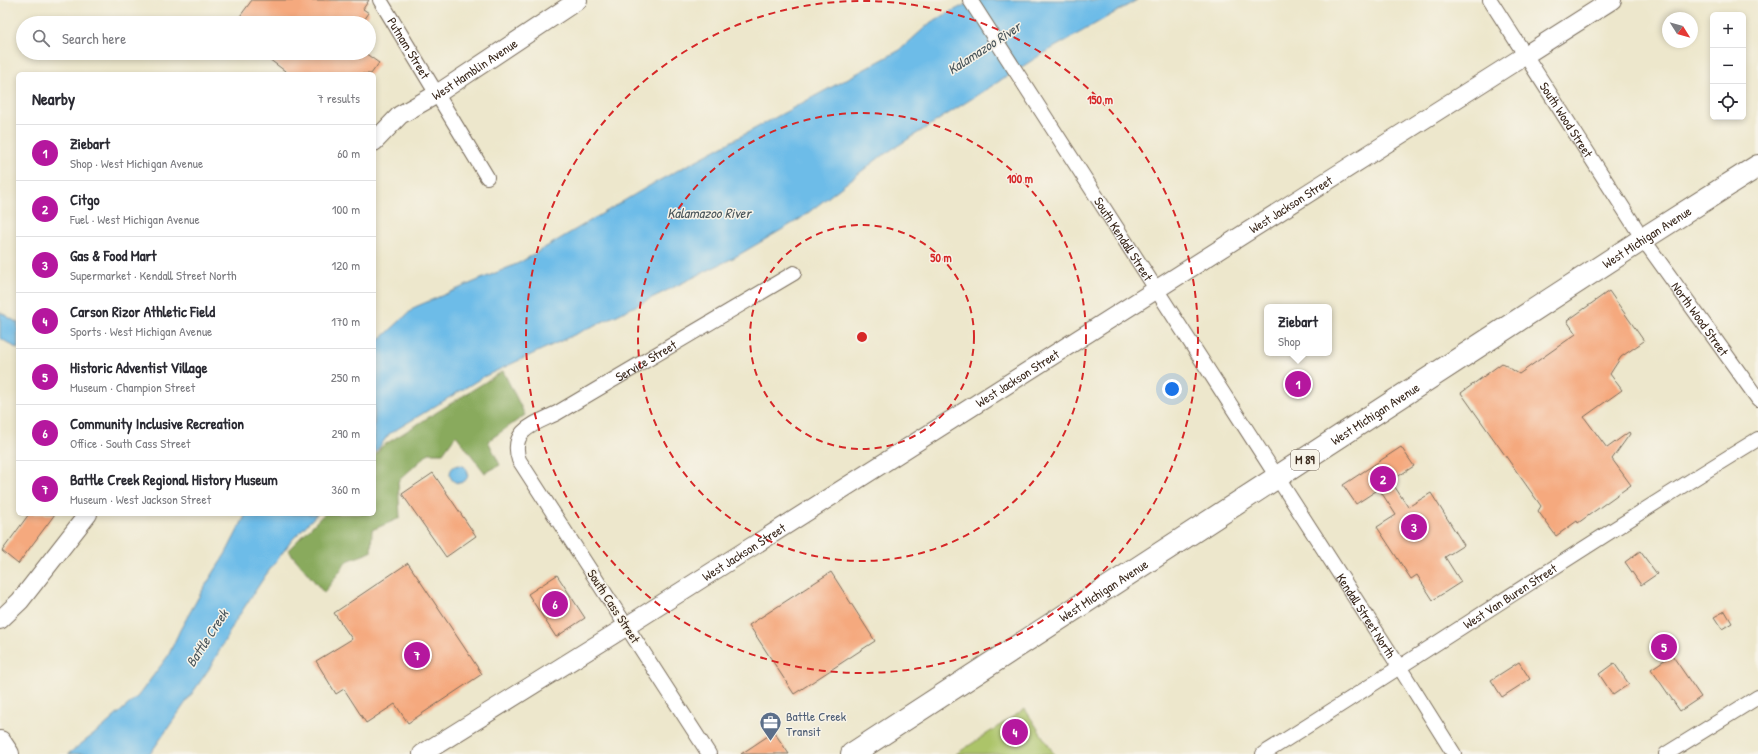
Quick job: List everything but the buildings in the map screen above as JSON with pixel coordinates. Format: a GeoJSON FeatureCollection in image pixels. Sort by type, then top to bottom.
{"type":"FeatureCollection","features":[{"type":"Feature","properties":{"kind":"highway","name":"West Michigan Avenue"},"geometry":{"type":"LineString","coordinates":[[852,754],[1643,238],[1758,166]]}},
{"type":"Feature","properties":{"kind":"highway"},"geometry":{"type":"LineString","coordinates":[[0,742],[8,754]]}},
{"type":"Feature","properties":{"kind":"street","name":"Putnam Street"},"geometry":{"type":"LineString","coordinates":[[380,0],[487,177]]}},
{"type":"Feature","properties":{"kind":"street","name":"West Hamblin Avenue"},"geometry":{"type":"LineString","coordinates":[[376,140],[400,115],[437,94],[578,0]]}},
{"type":"Feature","properties":{"kind":"street","name":"South Kendall Street"},"geometry":{"type":"LineString","coordinates":[[970,0],[1277,478]]}},
{"type":"Feature","properties":{"kind":"street","name":"South Wood Street"},"geometry":{"type":"LineString","coordinates":[[1490,0],[1643,238]]}},
{"type":"Feature","properties":{"kind":"street","name":"West Jackson Street"},"geometry":{"type":"LineString","coordinates":[[422,754],[627,626],[1612,0]]}},
{"type":"Feature","properties":{"kind":"street","name":"North Wood Street"},"geometry":{"type":"LineString","coordinates":[[1643,238],[1758,399]]}},
{"type":"Feature","properties":{"kind":"street","name":"Service Street"},"geometry":{"type":"LineString","coordinates":[[518,459],[516,446],[520,434],[531,426],[564,409],[794,273]]}},
{"type":"Feature","properties":{"kind":"street","name":"West Van Buren Street"},"geometry":{"type":"LineString","coordinates":[[1263,754],[1400,668],[1654,503],[1758,439]]}},
{"type":"Feature","properties":{"kind":"street","name":"South Cass Street"},"geometry":{"type":"LineString","coordinates":[[518,459],[709,754]]}},
{"type":"Feature","properties":{"kind":"street","name":"Kendall Street North"},"geometry":{"type":"LineString","coordinates":[[1277,478],[1454,754]]}},
{"type":"Feature","properties":{"kind":"street"},"geometry":{"type":"LineString","coordinates":[[0,620],[20,601],[86,516]]}},
{"type":"Feature","properties":{"kind":"street"},"geometry":{"type":"LineString","coordinates":[[1666,754],[1758,697]]}},
{"type":"Feature","properties":{"kind":"green space"},"geometry":{"type":"Polygon","coordinates":[[[503,371],[525,415],[488,441],[500,465],[485,473],[456,435],[443,453],[429,453],[398,481],[400,518],[372,530],[371,552],[347,561],[324,593],[288,550],[322,516],[376,516],[376,454],[381,447],[503,371]]]}},
{"type":"Feature","properties":{"kind":"green space"},"geometry":{"type":"Polygon","coordinates":[[[1025,709],[1054,754],[956,754],[1025,709]]]}},
{"type":"Feature","properties":{"kind":"water","name":"Kalamazoo River"},"geometry":{"type":"Polygon","coordinates":[[[974,0],[1137,0],[1039,56],[880,157],[800,219],[735,257],[617,315],[483,377],[389,434],[376,451],[376,343],[415,307],[519,263],[649,186],[900,50],[931,22],[974,0]]]}},
{"type":"Feature","properties":{"kind":"water"},"geometry":{"type":"Polygon","coordinates":[[[0,312],[16,322],[16,348],[0,338],[0,312]]]}},
{"type":"Feature","properties":{"kind":"water"},"geometry":{"type":"Polygon","coordinates":[[[459,465],[465,468],[468,474],[465,480],[459,483],[453,480],[450,474],[453,468],[459,465]]]}},
{"type":"Feature","properties":{"kind":"water","name":"Battle Creek"},"geometry":{"type":"Polygon","coordinates":[[[245,516],[315,516],[292,540],[265,576],[236,620],[211,666],[150,754],[68,754],[102,728],[138,696],[168,656],[180,630],[226,553],[245,516]]]}},
{"type":"Feature","properties":{"kind":"place","name":"Ziebart"},"geometry":{"type":"Point","coordinates":[1298,384]}},
{"type":"Feature","properties":{"kind":"place","name":"Citgo"},"geometry":{"type":"Point","coordinates":[1383,479]}},
{"type":"Feature","properties":{"kind":"place","name":"Gas & Food Mart"},"geometry":{"type":"Point","coordinates":[1414,527]}},
{"type":"Feature","properties":{"kind":"place","name":"Community Inclusive Recreation"},"geometry":{"type":"Point","coordinates":[555,604]}},
{"type":"Feature","properties":{"kind":"place","name":"Historic Adventist Village"},"geometry":{"type":"Point","coordinates":[1664,647]}},
{"type":"Feature","properties":{"kind":"place","name":"Battle Creek Regional History Museum"},"geometry":{"type":"Point","coordinates":[417,655]}},
{"type":"Feature","properties":{"kind":"place","name":"Carson Rizor Athletic Field"},"geometry":{"type":"Point","coordinates":[1015,732]}},
{"type":"Feature","properties":{"kind":"place","name":"Battle Creek Transit"},"geometry":{"type":"Point","coordinates":[770,742]}}]}
